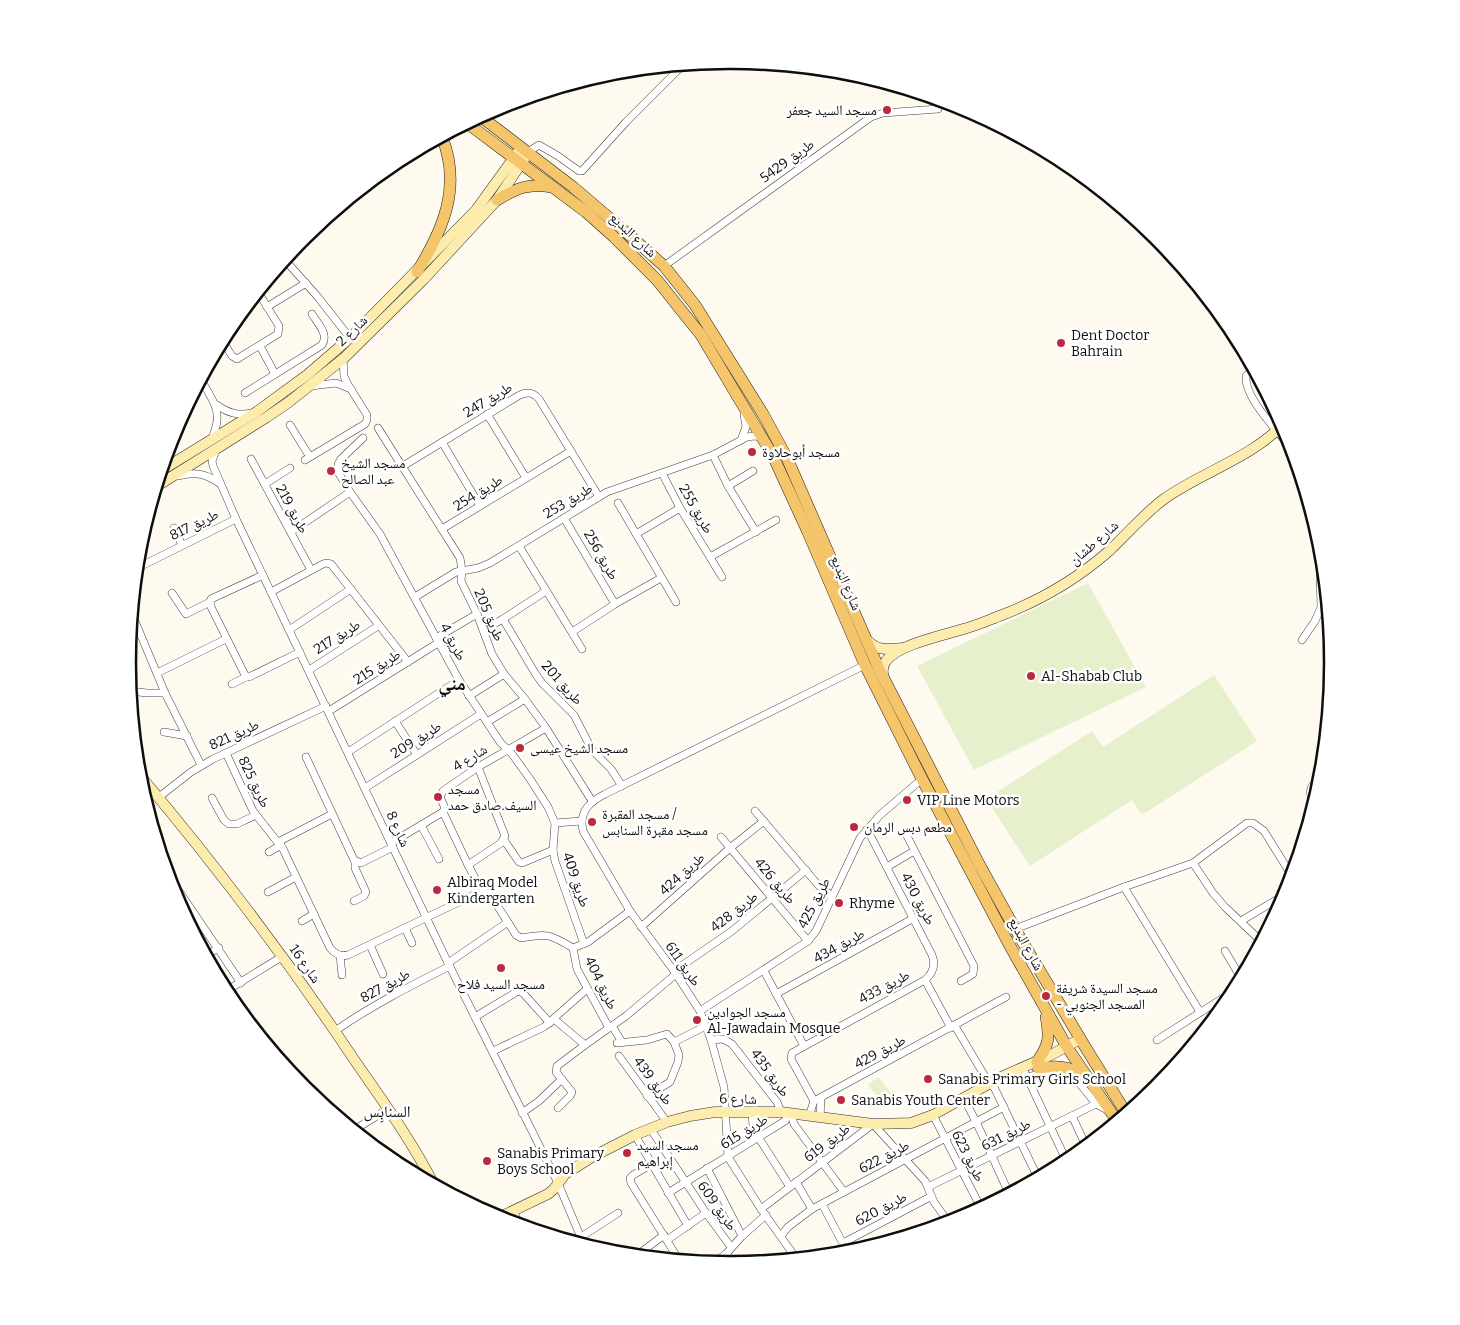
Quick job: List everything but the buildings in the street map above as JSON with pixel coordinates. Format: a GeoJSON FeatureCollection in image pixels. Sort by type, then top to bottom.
{"type":"FeatureCollection","features":[{"type":"Feature","properties":{"kind":"main road","name":"شارع البديع"},"geometry":{"type":"LineString","coordinates":[[486,122],[554,187],[614,237],[657,280],[701,335],[763,437],[786,482],[865,665],[922,779],[1044,1008],[1069,1050],[1113,1116]]}},
{"type":"Feature","properties":{"kind":"main road","name":"شارع البديع"},"geometry":{"type":"LineString","coordinates":[[474,127],[573,186],[664,266],[700,312],[777,439],[887,686],[979,864],[1014,929],[1123,1108]]}},
{"type":"Feature","properties":{"kind":"main road"},"geometry":{"type":"LineString","coordinates":[[416,272],[438,236],[449,201],[450,172],[443,143]]}},
{"type":"Feature","properties":{"kind":"main road"},"geometry":{"type":"LineString","coordinates":[[497,200],[527,186],[554,187]]}},
{"type":"Feature","properties":{"kind":"main road"},"geometry":{"type":"LineString","coordinates":[[1044,1008],[1048,1041],[1037,1065],[1068,1068],[1090,1081]]}},
{"type":"Feature","properties":{"kind":"street"},"geometry":{"type":"LineString","coordinates":[[521,156],[539,145],[578,171],[582,171],[626,122],[676,72]]}},
{"type":"Feature","properties":{"kind":"street","name":"طريق 5429"},"geometry":{"type":"LineString","coordinates":[[664,266],[871,118],[884,113],[938,109]]}},
{"type":"Feature","properties":{"kind":"street","name":"شارع 2"},"geometry":{"type":"LineString","coordinates":[[170,466],[267,417],[309,387],[343,359],[424,279],[497,200],[521,156]]}},
{"type":"Feature","properties":{"kind":"street","name":"شارع 2"},"geometry":{"type":"LineString","coordinates":[[165,482],[307,375],[350,338],[476,210],[521,156]]}},
{"type":"Feature","properties":{"kind":"street"},"geometry":{"type":"LineString","coordinates":[[290,265],[306,282],[350,338]]}},
{"type":"Feature","properties":{"kind":"street"},"geometry":{"type":"LineString","coordinates":[[267,307],[306,282]]}},
{"type":"Feature","properties":{"kind":"street"},"geometry":{"type":"LineString","coordinates":[[227,348],[232,356],[241,358],[277,336],[280,330],[279,326],[262,298]]}},
{"type":"Feature","properties":{"kind":"street"},"geometry":{"type":"LineString","coordinates":[[245,393],[324,342],[324,334],[312,314]]}},
{"type":"Feature","properties":{"kind":"street"},"geometry":{"type":"LineString","coordinates":[[260,346],[275,374]]}},
{"type":"Feature","properties":{"kind":"street"},"geometry":{"type":"LineString","coordinates":[[290,425],[308,454],[308,458],[365,424],[367,415],[344,376],[343,359]]}},
{"type":"Feature","properties":{"kind":"street"},"geometry":{"type":"LineString","coordinates":[[1248,373],[1246,376],[1247,389],[1257,405],[1272,419]]}},
{"type":"Feature","properties":{"kind":"street"},"geometry":{"type":"LineString","coordinates":[[309,387],[336,383],[351,390]]}},
{"type":"Feature","properties":{"kind":"street"},"geometry":{"type":"LineString","coordinates":[[205,386],[217,405],[225,411],[245,415],[255,413]]}},
{"type":"Feature","properties":{"kind":"street","name":"طريق 247"},"geometry":{"type":"LineString","coordinates":[[403,466],[523,393],[535,395],[540,399],[599,497]]}},
{"type":"Feature","properties":{"kind":"street","name":"شارع 8"},"geometry":{"type":"LineString","coordinates":[[217,405],[217,423],[212,461],[236,519],[426,918],[558,1183],[581,1237]]}},
{"type":"Feature","properties":{"kind":"street"},"geometry":{"type":"LineString","coordinates":[[741,440],[746,427],[742,405]]}},
{"type":"Feature","properties":{"kind":"street"},"geometry":{"type":"LineString","coordinates":[[487,414],[526,478]]}},
{"type":"Feature","properties":{"kind":"street","name":"طريق 205"},"geometry":{"type":"LineString","coordinates":[[378,428],[460,558],[461,582],[477,614],[492,654],[504,674],[525,698],[546,728],[592,801]]}},
{"type":"Feature","properties":{"kind":"street","name":"شارع طشان"},"geometry":{"type":"LineString","coordinates":[[904,648],[1004,614],[1042,598],[1061,587],[1106,553],[1162,500],[1183,486],[1252,449],[1277,430]]}},
{"type":"Feature","properties":{"kind":"street","name":"طريق 253"},"geometry":{"type":"LineString","coordinates":[[415,597],[446,577],[462,570],[484,566],[619,487],[713,455],[750,436],[763,437]]}},
{"type":"Feature","properties":{"kind":"street","name":"طريق 4"},"geometry":{"type":"LineString","coordinates":[[363,438],[341,459],[338,464],[338,472],[380,534],[459,680],[481,714],[530,779],[548,807],[555,824]]}},
{"type":"Feature","properties":{"kind":"street"},"geometry":{"type":"LineString","coordinates":[[442,442],[480,506]]}},
{"type":"Feature","properties":{"kind":"street","name":"طريق 254"},"geometry":{"type":"LineString","coordinates":[[442,529],[571,451]]}},
{"type":"Feature","properties":{"kind":"street"},"geometry":{"type":"LineString","coordinates":[[713,455],[728,486],[756,532]]}},
{"type":"Feature","properties":{"kind":"street","name":"طريق 219"},"geometry":{"type":"LineString","coordinates":[[251,459],[312,570]]}},
{"type":"Feature","properties":{"kind":"street"},"geometry":{"type":"LineString","coordinates":[[265,484],[290,468]]}},
{"type":"Feature","properties":{"kind":"street"},"geometry":{"type":"LineString","coordinates":[[728,486],[753,471]]}},
{"type":"Feature","properties":{"kind":"street"},"geometry":{"type":"LineString","coordinates":[[173,477],[190,473],[201,474],[221,484]]}},
{"type":"Feature","properties":{"kind":"street","name":"طريق 255"},"geometry":{"type":"LineString","coordinates":[[662,473],[680,508],[722,576]]}},
{"type":"Feature","properties":{"kind":"street"},"geometry":{"type":"LineString","coordinates":[[291,532],[350,492]]}},
{"type":"Feature","properties":{"kind":"street"},"geometry":{"type":"LineString","coordinates":[[618,503],[676,602]]}},
{"type":"Feature","properties":{"kind":"street"},"geometry":{"type":"LineString","coordinates":[[636,534],[680,508]]}},
{"type":"Feature","properties":{"kind":"street","name":"طريق 256"},"geometry":{"type":"LineString","coordinates":[[564,518],[615,604]]}},
{"type":"Feature","properties":{"kind":"street","name":"طريق 817"},"geometry":{"type":"LineString","coordinates":[[145,564],[236,519]]}},
{"type":"Feature","properties":{"kind":"street"},"geometry":{"type":"LineString","coordinates":[[710,557],[776,520]]}},
{"type":"Feature","properties":{"kind":"street"},"geometry":{"type":"LineString","coordinates":[[174,528],[182,545]]}},
{"type":"Feature","properties":{"kind":"street"},"geometry":{"type":"LineString","coordinates":[[519,546],[582,649]]}},
{"type":"Feature","properties":{"kind":"street","name":"طريق 217"},"geometry":{"type":"LineString","coordinates":[[312,570],[326,563],[334,567],[378,626],[408,662]]}},
{"type":"Feature","properties":{"kind":"street"},"geometry":{"type":"LineString","coordinates":[[271,592],[312,570]]}},
{"type":"Feature","properties":{"kind":"street"},"geometry":{"type":"LineString","coordinates":[[172,593],[186,614],[214,598],[263,575]]}},
{"type":"Feature","properties":{"kind":"street"},"geometry":{"type":"LineString","coordinates":[[572,632],[615,604],[661,578]]}},
{"type":"Feature","properties":{"kind":"street"},"geometry":{"type":"LineString","coordinates":[[289,630],[351,589]]}},
{"type":"Feature","properties":{"kind":"street"},"geometry":{"type":"LineString","coordinates":[[483,630],[546,591]]}},
{"type":"Feature","properties":{"kind":"street"},"geometry":{"type":"LineString","coordinates":[[1302,640],[1315,621],[1320,600]]}},
{"type":"Feature","properties":{"kind":"street"},"geometry":{"type":"LineString","coordinates":[[210,602],[226,639],[246,677]]}},
{"type":"Feature","properties":{"kind":"street","name":"طريق 215"},"geometry":{"type":"LineString","coordinates":[[328,709],[408,662],[477,614]]}},
{"type":"Feature","properties":{"kind":"street","name":"طريق 201"},"geometry":{"type":"LineString","coordinates":[[503,619],[534,673],[574,715],[592,750],[611,769],[622,786]]}},
{"type":"Feature","properties":{"kind":"street","name":"طريق 217"},"geometry":{"type":"LineString","coordinates":[[309,670],[378,626]]}},
{"type":"Feature","properties":{"kind":"street"},"geometry":{"type":"LineString","coordinates":[[138,628],[165,693],[201,765]]}},
{"type":"Feature","properties":{"kind":"street"},"geometry":{"type":"LineString","coordinates":[[864,637],[876,648],[904,648]]}},
{"type":"Feature","properties":{"kind":"street"},"geometry":{"type":"LineString","coordinates":[[157,673],[226,639]]}},
{"type":"Feature","properties":{"kind":"street"},"geometry":{"type":"LineString","coordinates":[[887,686],[883,674],[884,664],[887,659],[904,648]]}},
{"type":"Feature","properties":{"kind":"street"},"geometry":{"type":"LineString","coordinates":[[232,684],[300,652]]}},
{"type":"Feature","properties":{"kind":"street"},"geometry":{"type":"LineString","coordinates":[[555,824],[581,821],[592,801],[865,665]]}},
{"type":"Feature","properties":{"kind":"street"},"geometry":{"type":"LineString","coordinates":[[470,696],[504,674]]}},
{"type":"Feature","properties":{"kind":"street"},"geometry":{"type":"LineString","coordinates":[[348,752],[459,680]]}},
{"type":"Feature","properties":{"kind":"street"},"geometry":{"type":"LineString","coordinates":[[138,692],[165,693]]}},
{"type":"Feature","properties":{"kind":"street"},"geometry":{"type":"LineString","coordinates":[[487,722],[525,698]]}},
{"type":"Feature","properties":{"kind":"street","name":"طريق 821"},"geometry":{"type":"LineString","coordinates":[[152,796],[201,765],[328,709]]}},
{"type":"Feature","properties":{"kind":"street","name":"طريق 209"},"geometry":{"type":"LineString","coordinates":[[365,788],[481,714]]}},
{"type":"Feature","properties":{"kind":"street"},"geometry":{"type":"LineString","coordinates":[[395,721],[417,755]]}},
{"type":"Feature","properties":{"kind":"street"},"geometry":{"type":"LineString","coordinates":[[507,750],[546,728]]}},
{"type":"Feature","properties":{"kind":"street"},"geometry":{"type":"LineString","coordinates":[[164,732],[187,736]]}},
{"type":"Feature","properties":{"kind":"street","name":"شارع 4"},"geometry":{"type":"LineString","coordinates":[[444,812],[445,808],[440,797],[441,792],[507,750]]}},
{"type":"Feature","properties":{"kind":"street","name":"طريق 825"},"geometry":{"type":"LineString","coordinates":[[226,753],[256,815],[279,844],[330,948],[340,956]]}},
{"type":"Feature","properties":{"kind":"street"},"geometry":{"type":"LineString","coordinates":[[306,757],[355,862],[355,868],[366,892],[364,896],[354,902]]}},
{"type":"Feature","properties":{"kind":"street"},"geometry":{"type":"LineString","coordinates":[[478,767],[504,832],[504,840],[519,862],[522,863],[552,850]]}},
{"type":"Feature","properties":{"kind":"street","name":"طريق 425"},"geometry":{"type":"LineString","coordinates":[[700,1011],[808,940],[816,931],[860,838],[880,814],[922,779]]}},
{"type":"Feature","properties":{"kind":"street","name":"شارع 16"},"geometry":{"type":"LineString","coordinates":[[150,787],[283,956],[410,1142],[427,1173]]}},
{"type":"Feature","properties":{"kind":"street"},"geometry":{"type":"LineString","coordinates":[[212,798],[224,820],[229,824],[237,824],[256,815]]}},
{"type":"Feature","properties":{"kind":"street"},"geometry":{"type":"LineString","coordinates":[[755,811],[822,889],[832,896]]}},
{"type":"Feature","properties":{"kind":"street"},"geometry":{"type":"LineString","coordinates":[[355,862],[363,862],[444,812],[468,866],[482,891],[488,893],[508,922]]}},
{"type":"Feature","properties":{"kind":"street"},"geometry":{"type":"LineString","coordinates":[[269,852],[279,844],[332,814]]}},
{"type":"Feature","properties":{"kind":"street","name":"طريق 611"},"geometry":{"type":"LineString","coordinates":[[581,821],[583,831],[630,911],[675,972],[700,1011],[711,1040],[724,1086],[728,1157],[761,1209],[792,1253]]}},
{"type":"Feature","properties":{"kind":"street","name":"طريق 424"},"geometry":{"type":"LineString","coordinates":[[641,927],[730,848],[764,821]]}},
{"type":"Feature","properties":{"kind":"street"},"geometry":{"type":"LineString","coordinates":[[1014,929],[1124,887],[1193,864],[1242,826],[1252,823],[1264,831],[1287,868]]}},
{"type":"Feature","properties":{"kind":"street","name":"طريق 409"},"geometry":{"type":"LineString","coordinates":[[555,824],[552,850],[584,944]]}},
{"type":"Feature","properties":{"kind":"street"},"geometry":{"type":"LineString","coordinates":[[421,826],[439,859]]}},
{"type":"Feature","properties":{"kind":"street","name":"طريق 430"},"geometry":{"type":"LineString","coordinates":[[867,830],[932,955],[934,962],[932,972],[924,980]]}},
{"type":"Feature","properties":{"kind":"street","name":"طريق 430"},"geometry":{"type":"LineString","coordinates":[[907,836],[974,966],[973,974],[961,981]]}},
{"type":"Feature","properties":{"kind":"street","name":"طريق 426"},"geometry":{"type":"LineString","coordinates":[[721,837],[808,940]]}},
{"type":"Feature","properties":{"kind":"street"},"geometry":{"type":"LineString","coordinates":[[468,866],[504,840]]}},
{"type":"Feature","properties":{"kind":"street"},"geometry":{"type":"LineString","coordinates":[[887,867],[914,851]]}},
{"type":"Feature","properties":{"kind":"street"},"geometry":{"type":"LineString","coordinates":[[1193,864],[1225,907],[1256,937]]}},
{"type":"Feature","properties":{"kind":"street","name":"طريق 428"},"geometry":{"type":"LineString","coordinates":[[562,1079],[556,1070],[557,1066],[564,1060],[631,1012],[675,972],[732,931],[806,870]]}},
{"type":"Feature","properties":{"kind":"street"},"geometry":{"type":"LineString","coordinates":[[268,892],[296,877]]}},
{"type":"Feature","properties":{"kind":"street"},"geometry":{"type":"LineString","coordinates":[[1124,887],[1200,1012]]}},
{"type":"Feature","properties":{"kind":"street"},"geometry":{"type":"LineString","coordinates":[[342,975],[340,956],[348,955],[370,945],[482,891]]}},
{"type":"Feature","properties":{"kind":"street"},"geometry":{"type":"LineString","coordinates":[[1240,921],[1274,901]]}},
{"type":"Feature","properties":{"kind":"street"},"geometry":{"type":"LineString","coordinates":[[188,906],[240,983]]}},
{"type":"Feature","properties":{"kind":"street","name":"طريق 404"},"geometry":{"type":"LineString","coordinates":[[573,948],[584,944],[630,911]]}},
{"type":"Feature","properties":{"kind":"street"},"geometry":{"type":"LineString","coordinates":[[302,921],[314,914]]}},
{"type":"Feature","properties":{"kind":"street","name":"طريق 434"},"geometry":{"type":"LineString","coordinates":[[776,994],[914,918]]}},
{"type":"Feature","properties":{"kind":"street","name":"طريق 404"},"geometry":{"type":"LineString","coordinates":[[508,922],[516,935],[521,938],[544,934],[555,937],[573,948],[577,969],[587,989],[620,1042],[647,1040],[667,1034],[674,1042]]}},
{"type":"Feature","properties":{"kind":"street","name":"طريق 827"},"geometry":{"type":"LineString","coordinates":[[335,1031],[388,997],[449,964],[508,922]]}},
{"type":"Feature","properties":{"kind":"street"},"geometry":{"type":"LineString","coordinates":[[405,928],[412,943]]}},
{"type":"Feature","properties":{"kind":"street"},"geometry":{"type":"LineString","coordinates":[[370,945],[383,974]]}},
{"type":"Feature","properties":{"kind":"street"},"geometry":{"type":"LineString","coordinates":[[212,952],[218,948]]}},
{"type":"Feature","properties":{"kind":"street"},"geometry":{"type":"LineString","coordinates":[[1225,951],[1237,971]]}},
{"type":"Feature","properties":{"kind":"street"},"geometry":{"type":"LineString","coordinates":[[233,987],[283,956]]}},
{"type":"Feature","properties":{"kind":"street"},"geometry":{"type":"LineString","coordinates":[[764,970],[804,1046]]}},
{"type":"Feature","properties":{"kind":"street"},"geometry":{"type":"LineString","coordinates":[[924,980],[953,1027],[993,1083],[1035,1172]]}},
{"type":"Feature","properties":{"kind":"street","name":"طريق 433"},"geometry":{"type":"LineString","coordinates":[[818,1099],[791,1060],[792,1053],[924,980]]}},
{"type":"Feature","properties":{"kind":"street"},"geometry":{"type":"LineString","coordinates":[[493,1051],[552,1021],[587,989]]}},
{"type":"Feature","properties":{"kind":"street"},"geometry":{"type":"LineString","coordinates":[[475,1017],[518,990],[552,1021],[585,1045]]}},
{"type":"Feature","properties":{"kind":"street","name":"طريق 429"},"geometry":{"type":"LineString","coordinates":[[818,1099],[1006,997]]}},
{"type":"Feature","properties":{"kind":"street"},"geometry":{"type":"LineString","coordinates":[[1157,1040],[1217,1001]]}},
{"type":"Feature","properties":{"kind":"street"},"geometry":{"type":"LineString","coordinates":[[647,1096],[670,1082],[678,1058],[674,1042],[706,1026]]}},
{"type":"Feature","properties":{"kind":"street","name":"طريق 435"},"geometry":{"type":"LineString","coordinates":[[711,1040],[723,1039],[732,1044],[787,1113],[844,1192]]}},
{"type":"Feature","properties":{"kind":"street","name":"شارع 6"},"geometry":{"type":"LineString","coordinates":[[508,1213],[548,1194],[565,1174],[592,1157],[650,1128],[667,1122],[715,1112],[787,1113],[873,1124],[911,1124],[964,1099],[1003,1076],[1037,1065],[1082,1042]]}},
{"type":"Feature","properties":{"kind":"street","name":"طريق 439"},"geometry":{"type":"LineString","coordinates":[[620,1056],[667,1122]]}},
{"type":"Feature","properties":{"kind":"street","name":"شارع 6"},"geometry":{"type":"LineString","coordinates":[[993,1083],[1026,1075],[1037,1065]]}},
{"type":"Feature","properties":{"kind":"street"},"geometry":{"type":"LineString","coordinates":[[1063,1154],[1026,1075],[1050,1072],[1068,1076],[1080,1084],[1096,1104],[1113,1116]]}},
{"type":"Feature","properties":{"kind":"street"},"geometry":{"type":"LineString","coordinates":[[522,1113],[547,1094],[562,1079],[572,1093],[558,1108]]}},
{"type":"Feature","properties":{"kind":"street"},"geometry":{"type":"LineString","coordinates":[[809,1116],[818,1099]]}},
{"type":"Feature","properties":{"kind":"street"},"geometry":{"type":"LineString","coordinates":[[818,1099],[820,1118]]}},
{"type":"Feature","properties":{"kind":"street"},"geometry":{"type":"LineString","coordinates":[[964,1099],[977,1122],[1006,1188]]}},
{"type":"Feature","properties":{"kind":"street","name":"طريق 631"},"geometry":{"type":"LineString","coordinates":[[928,1187],[1096,1104]]}},
{"type":"Feature","properties":{"kind":"street","name":"طريق 622"},"geometry":{"type":"LineString","coordinates":[[781,1236],[788,1227],[812,1209],[1004,1107]]}},
{"type":"Feature","properties":{"kind":"street"},"geometry":{"type":"LineString","coordinates":[[360,1126],[388,1109]]}},
{"type":"Feature","properties":{"kind":"street"},"geometry":{"type":"LineString","coordinates":[[752,1113],[754,1129],[758,1138],[812,1209]]}},
{"type":"Feature","properties":{"kind":"street","name":"طريق 615"},"geometry":{"type":"LineString","coordinates":[[668,1193],[785,1121],[787,1113]]}},
{"type":"Feature","properties":{"kind":"street","name":"طريق 623"},"geometry":{"type":"LineString","coordinates":[[933,1115],[978,1202]]}},
{"type":"Feature","properties":{"kind":"street"},"geometry":{"type":"LineString","coordinates":[[1072,1116],[1083,1140]]}},
{"type":"Feature","properties":{"kind":"street"},"geometry":{"type":"LineString","coordinates":[[873,1124],[907,1159],[928,1187],[930,1196],[944,1216]]}},
{"type":"Feature","properties":{"kind":"street","name":"طريق 619"},"geometry":{"type":"LineString","coordinates":[[761,1209],[873,1124]]}},
{"type":"Feature","properties":{"kind":"street","name":"طريق 609"},"geometry":{"type":"LineString","coordinates":[[650,1128],[706,1213],[731,1247]]}},
{"type":"Feature","properties":{"kind":"street"},"geometry":{"type":"LineString","coordinates":[[635,1135],[688,1226]]}},
{"type":"Feature","properties":{"kind":"street"},"geometry":{"type":"LineString","coordinates":[[652,1164],[633,1175],[630,1178],[631,1183],[675,1253]]}},
{"type":"Feature","properties":{"kind":"street"},"geometry":{"type":"LineString","coordinates":[[707,1168],[742,1236]]}},
{"type":"Feature","properties":{"kind":"street","name":"طريق 620"},"geometry":{"type":"LineString","coordinates":[[843,1243],[930,1196]]}},
{"type":"Feature","properties":{"kind":"street"},"geometry":{"type":"LineString","coordinates":[[822,1204],[843,1243]]}},
{"type":"Feature","properties":{"kind":"street"},"geometry":{"type":"LineString","coordinates":[[513,1211],[515,1216]]}},
{"type":"Feature","properties":{"kind":"street"},"geometry":{"type":"LineString","coordinates":[[581,1237],[618,1213]]}},
{"type":"Feature","properties":{"kind":"street"},"geometry":{"type":"LineString","coordinates":[[645,1250],[665,1237],[688,1226],[706,1213]]}},
{"type":"Feature","properties":{"kind":"street"},"geometry":{"type":"LineString","coordinates":[[723,1256],[766,1215]]}},
{"type":"Feature","properties":{"kind":"green space","name":"Al-Shabab Club"},"geometry":{"type":"Polygon","coordinates":[[[1088,583],[1146,687],[974,770],[917,666],[1088,583]]]}},
{"type":"Feature","properties":{"kind":"green space"},"geometry":{"type":"Polygon","coordinates":[[[1214,675],[1257,741],[1142,815],[1132,800],[1030,866],[986,799],[1092,731],[1103,747],[1214,675]]]}},
{"type":"Feature","properties":{"kind":"green space"},"geometry":{"type":"Polygon","coordinates":[[[878,1077],[896,1099],[885,1107],[868,1085],[878,1077]]]}},
{"type":"Feature","properties":{"kind":"place","name":"مسجد السيد جعفر"},"geometry":{"type":"Point","coordinates":[887,110]}},
{"type":"Feature","properties":{"kind":"place","name":"Dent Doctor Bahrain"},"geometry":{"type":"Point","coordinates":[1061,343]}},
{"type":"Feature","properties":{"kind":"place","name":"مسجد أبوحلاوة"},"geometry":{"type":"Point","coordinates":[752,452]}},
{"type":"Feature","properties":{"kind":"place","name":"مسجد الشيخ عبد الصالح"},"geometry":{"type":"Point","coordinates":[331,471]}},
{"type":"Feature","properties":{"kind":"place","name":"Al-Shabab Club"},"geometry":{"type":"Point","coordinates":[1031,676]}},
{"type":"Feature","properties":{"kind":"place","name":"مسجد الشيخ عيسى"},"geometry":{"type":"Point","coordinates":[520,748]}},
{"type":"Feature","properties":{"kind":"place","name":"مسجد السيف.صادق حمد"},"geometry":{"type":"Point","coordinates":[438,797]}},
{"type":"Feature","properties":{"kind":"place","name":"VIP Line Motors"},"geometry":{"type":"Point","coordinates":[907,800]}},
{"type":"Feature","properties":{"kind":"place","name":"مسجد المقبرة / مسجد مقبرة السنابس"},"geometry":{"type":"Point","coordinates":[592,822]}},
{"type":"Feature","properties":{"kind":"place","name":"مطعم دبس الرمان"},"geometry":{"type":"Point","coordinates":[854,827]}},
{"type":"Feature","properties":{"kind":"place","name":"Albiraq Model Kindergarten"},"geometry":{"type":"Point","coordinates":[437,890]}},
{"type":"Feature","properties":{"kind":"place","name":"Rhyme"},"geometry":{"type":"Point","coordinates":[839,903]}},
{"type":"Feature","properties":{"kind":"place","name":"مسجد السيد فلاح"},"geometry":{"type":"Point","coordinates":[501,968]}},
{"type":"Feature","properties":{"kind":"place","name":"مسجد السيدة شريفة - المسجد الجنوبي"},"geometry":{"type":"Point","coordinates":[1046,996]}},
{"type":"Feature","properties":{"kind":"place","name":"مسجد الجوادين Al-Jawadain Mosque"},"geometry":{"type":"Point","coordinates":[697,1020]}},
{"type":"Feature","properties":{"kind":"place","name":"Sanabis Primary Girls School"},"geometry":{"type":"Point","coordinates":[928,1079]}},
{"type":"Feature","properties":{"kind":"place","name":"Sanabis Youth Center"},"geometry":{"type":"Point","coordinates":[841,1100]}},
{"type":"Feature","properties":{"kind":"place","name":"مسجد السيد إبراهيم"},"geometry":{"type":"Point","coordinates":[627,1153]}},
{"type":"Feature","properties":{"kind":"place","name":"Sanabis Primary Boys School"},"geometry":{"type":"Point","coordinates":[487,1161]}},
{"type":"Feature","properties":{"kind":"district","name":"مني"},"geometry":{"type":"Point","coordinates":[452,683]}},
{"type":"Feature","properties":{"kind":"district","name":"السنابِس"},"geometry":{"type":"Point","coordinates":[387,1111]}}]}
